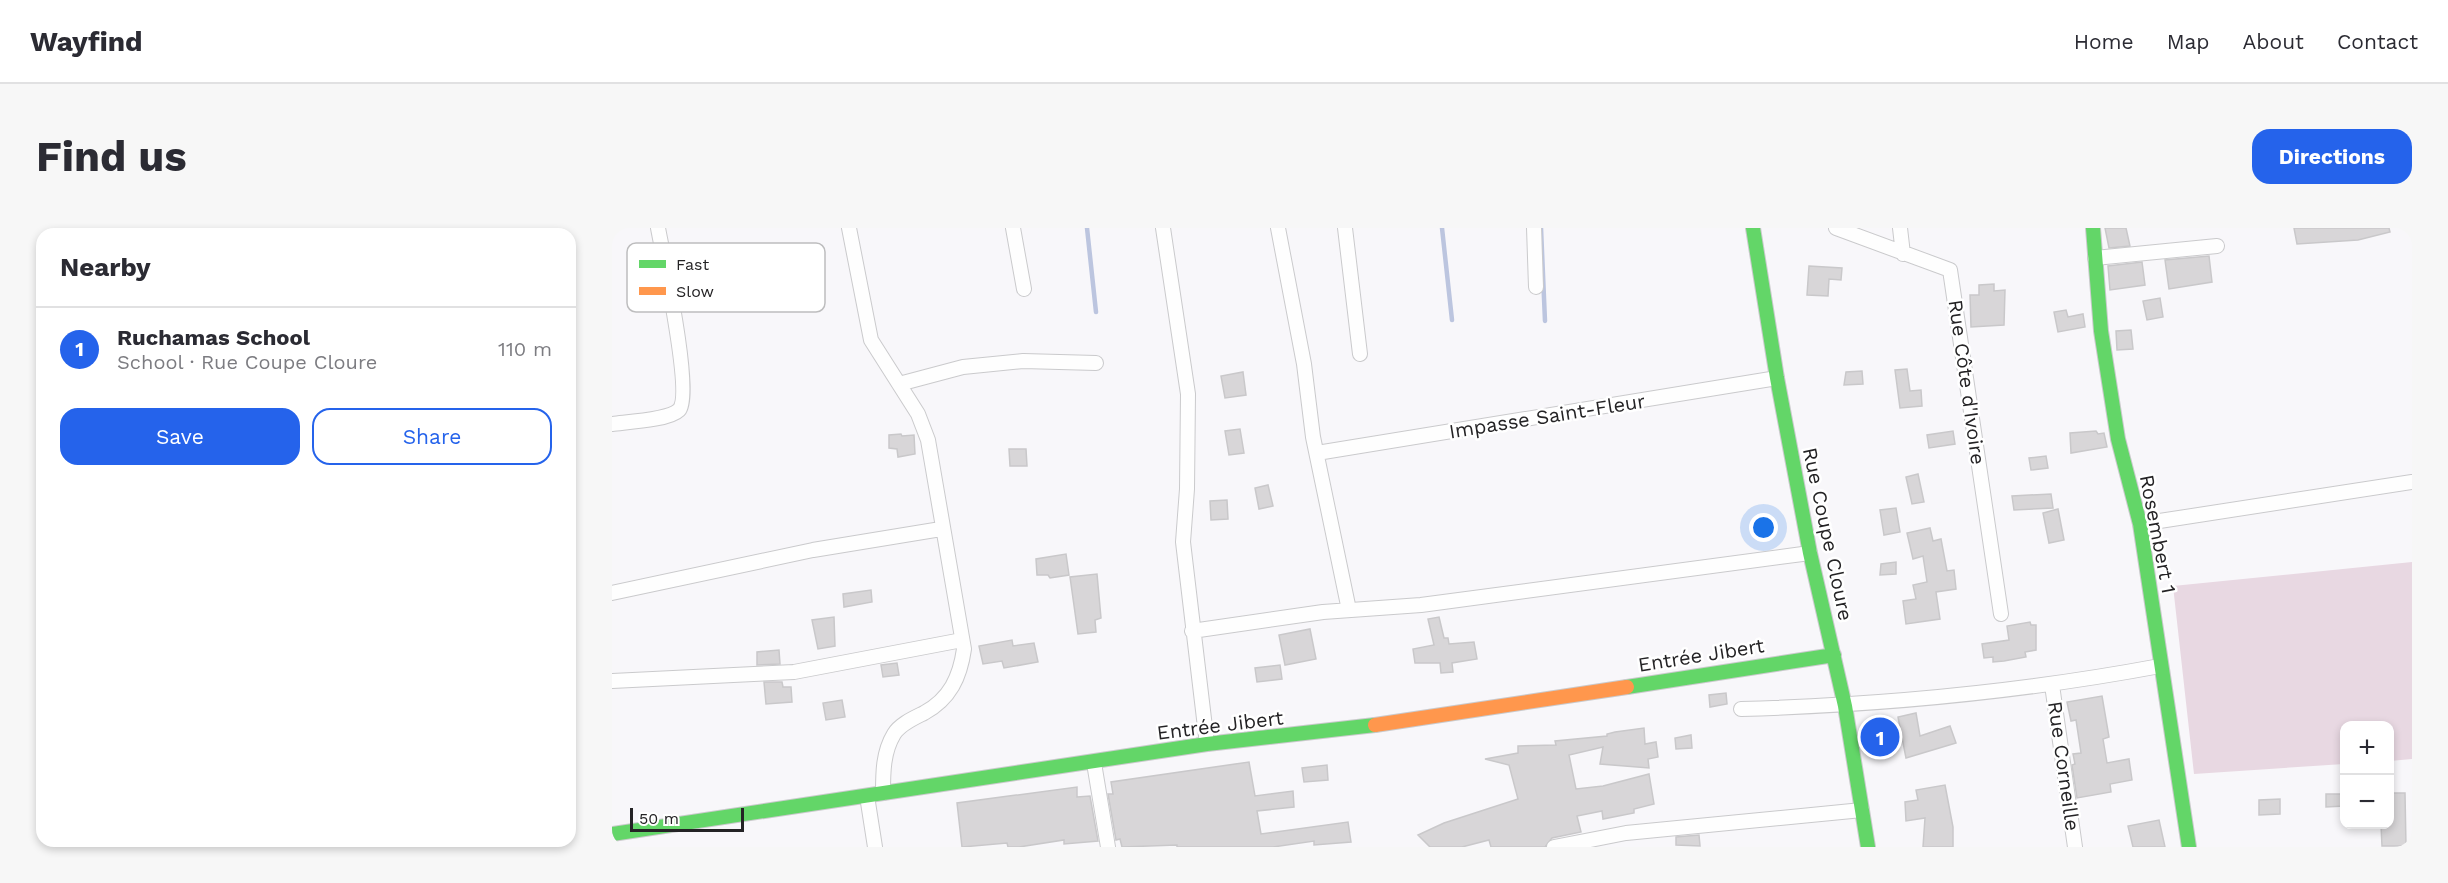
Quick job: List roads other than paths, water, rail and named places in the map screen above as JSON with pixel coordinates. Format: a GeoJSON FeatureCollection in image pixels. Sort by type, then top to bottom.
{"type":"FeatureCollection","features":[{"type":"Feature","properties":{"kind":"street"},"geometry":{"type":"LineString","coordinates":[[658,228],[661,243]]}},
{"type":"Feature","properties":{"kind":"street"},"geometry":{"type":"LineString","coordinates":[[849,228],[871,340],[918,414],[928,440],[941,529],[962,640],[961,672],[947,694],[929,710],[895,732],[884,766],[883,793]]}},
{"type":"Feature","properties":{"kind":"street"},"geometry":{"type":"LineString","coordinates":[[1013,228],[1024,289]]}},
{"type":"Feature","properties":{"kind":"street"},"geometry":{"type":"LineString","coordinates":[[1163,228],[1188,394],[1187,489],[1183,542],[1207,744]]}},
{"type":"Feature","properties":{"kind":"street"},"geometry":{"type":"LineString","coordinates":[[1278,228],[1304,364],[1317,453],[1349,610]]}},
{"type":"Feature","properties":{"kind":"street"},"geometry":{"type":"LineString","coordinates":[[1345,228],[1360,354]]}},
{"type":"Feature","properties":{"kind":"street"},"geometry":{"type":"LineString","coordinates":[[1534,228],[1536,287]]}},
{"type":"Feature","properties":{"kind":"street","name":"Rue Coupe Cloure"},"geometry":{"type":"LineString","coordinates":[[1754,228],[1777,378],[1810,553],[1845,706],[1868,847]]}},
{"type":"Feature","properties":{"kind":"street","name":"Rue Côte d'Ivoire"},"geometry":{"type":"LineString","coordinates":[[1836,228],[1950,270],[2001,615]]}},
{"type":"Feature","properties":{"kind":"street"},"geometry":{"type":"LineString","coordinates":[[1900,228],[1903,254]]}},
{"type":"Feature","properties":{"kind":"street","name":"Rosembert 1"},"geometry":{"type":"LineString","coordinates":[[2093,228],[2101,331],[2118,439],[2140,524],[2189,847]]}},
{"type":"Feature","properties":{"kind":"street"},"geometry":{"type":"LineString","coordinates":[[2095,258],[2217,246]]}},
{"type":"Feature","properties":{"kind":"street"},"geometry":{"type":"LineString","coordinates":[[612,424],[670,415],[681,407],[684,400],[681,360],[673,312]]}},
{"type":"Feature","properties":{"kind":"street"},"geometry":{"type":"LineString","coordinates":[[899,384],[963,367],[1023,361],[1096,363]]}},
{"type":"Feature","properties":{"kind":"street","name":"Impasse Saint-Fleur"},"geometry":{"type":"LineString","coordinates":[[1317,453],[1777,378]]}},
{"type":"Feature","properties":{"kind":"street"},"geometry":{"type":"LineString","coordinates":[[2140,524],[2412,482]]}},
{"type":"Feature","properties":{"kind":"street"},"geometry":{"type":"LineString","coordinates":[[612,593],[813,550],[941,529]]}},
{"type":"Feature","properties":{"kind":"street"},"geometry":{"type":"LineString","coordinates":[[1192,631],[1349,610],[1421,605],[1810,553]]}},
{"type":"Feature","properties":{"kind":"street"},"geometry":{"type":"LineString","coordinates":[[612,681],[794,672],[962,640]]}},
{"type":"Feature","properties":{"kind":"street","name":"Entrée Jibert"},"geometry":{"type":"LineString","coordinates":[[612,834],[1094,763],[1207,744],[1358,728],[1834,655]]}},
{"type":"Feature","properties":{"kind":"street"},"geometry":{"type":"LineString","coordinates":[[1741,709],[1845,706],[2052,685],[2160,666]]}},
{"type":"Feature","properties":{"kind":"street","name":"Rue Corneille"},"geometry":{"type":"LineString","coordinates":[[2052,685],[2075,847]]}},
{"type":"Feature","properties":{"kind":"street"},"geometry":{"type":"LineString","coordinates":[[1094,763],[1108,847]]}},
{"type":"Feature","properties":{"kind":"street"},"geometry":{"type":"LineString","coordinates":[[867,796],[875,847]]}},
{"type":"Feature","properties":{"kind":"street"},"geometry":{"type":"LineString","coordinates":[[1554,847],[1626,833],[1862,810]]}},
{"type":"Feature","properties":{"kind":"waterway"},"geometry":{"type":"LineString","coordinates":[[1087,228],[1096,312]]}},
{"type":"Feature","properties":{"kind":"waterway"},"geometry":{"type":"LineString","coordinates":[[1442,228],[1452,320]]}},
{"type":"Feature","properties":{"kind":"waterway"},"geometry":{"type":"LineString","coordinates":[[1541,228],[1545,321]]}},
{"type":"Feature","properties":{"kind":"place","name":"Ruchamas School"},"geometry":{"type":"Point","coordinates":[1880,737]}}]}
